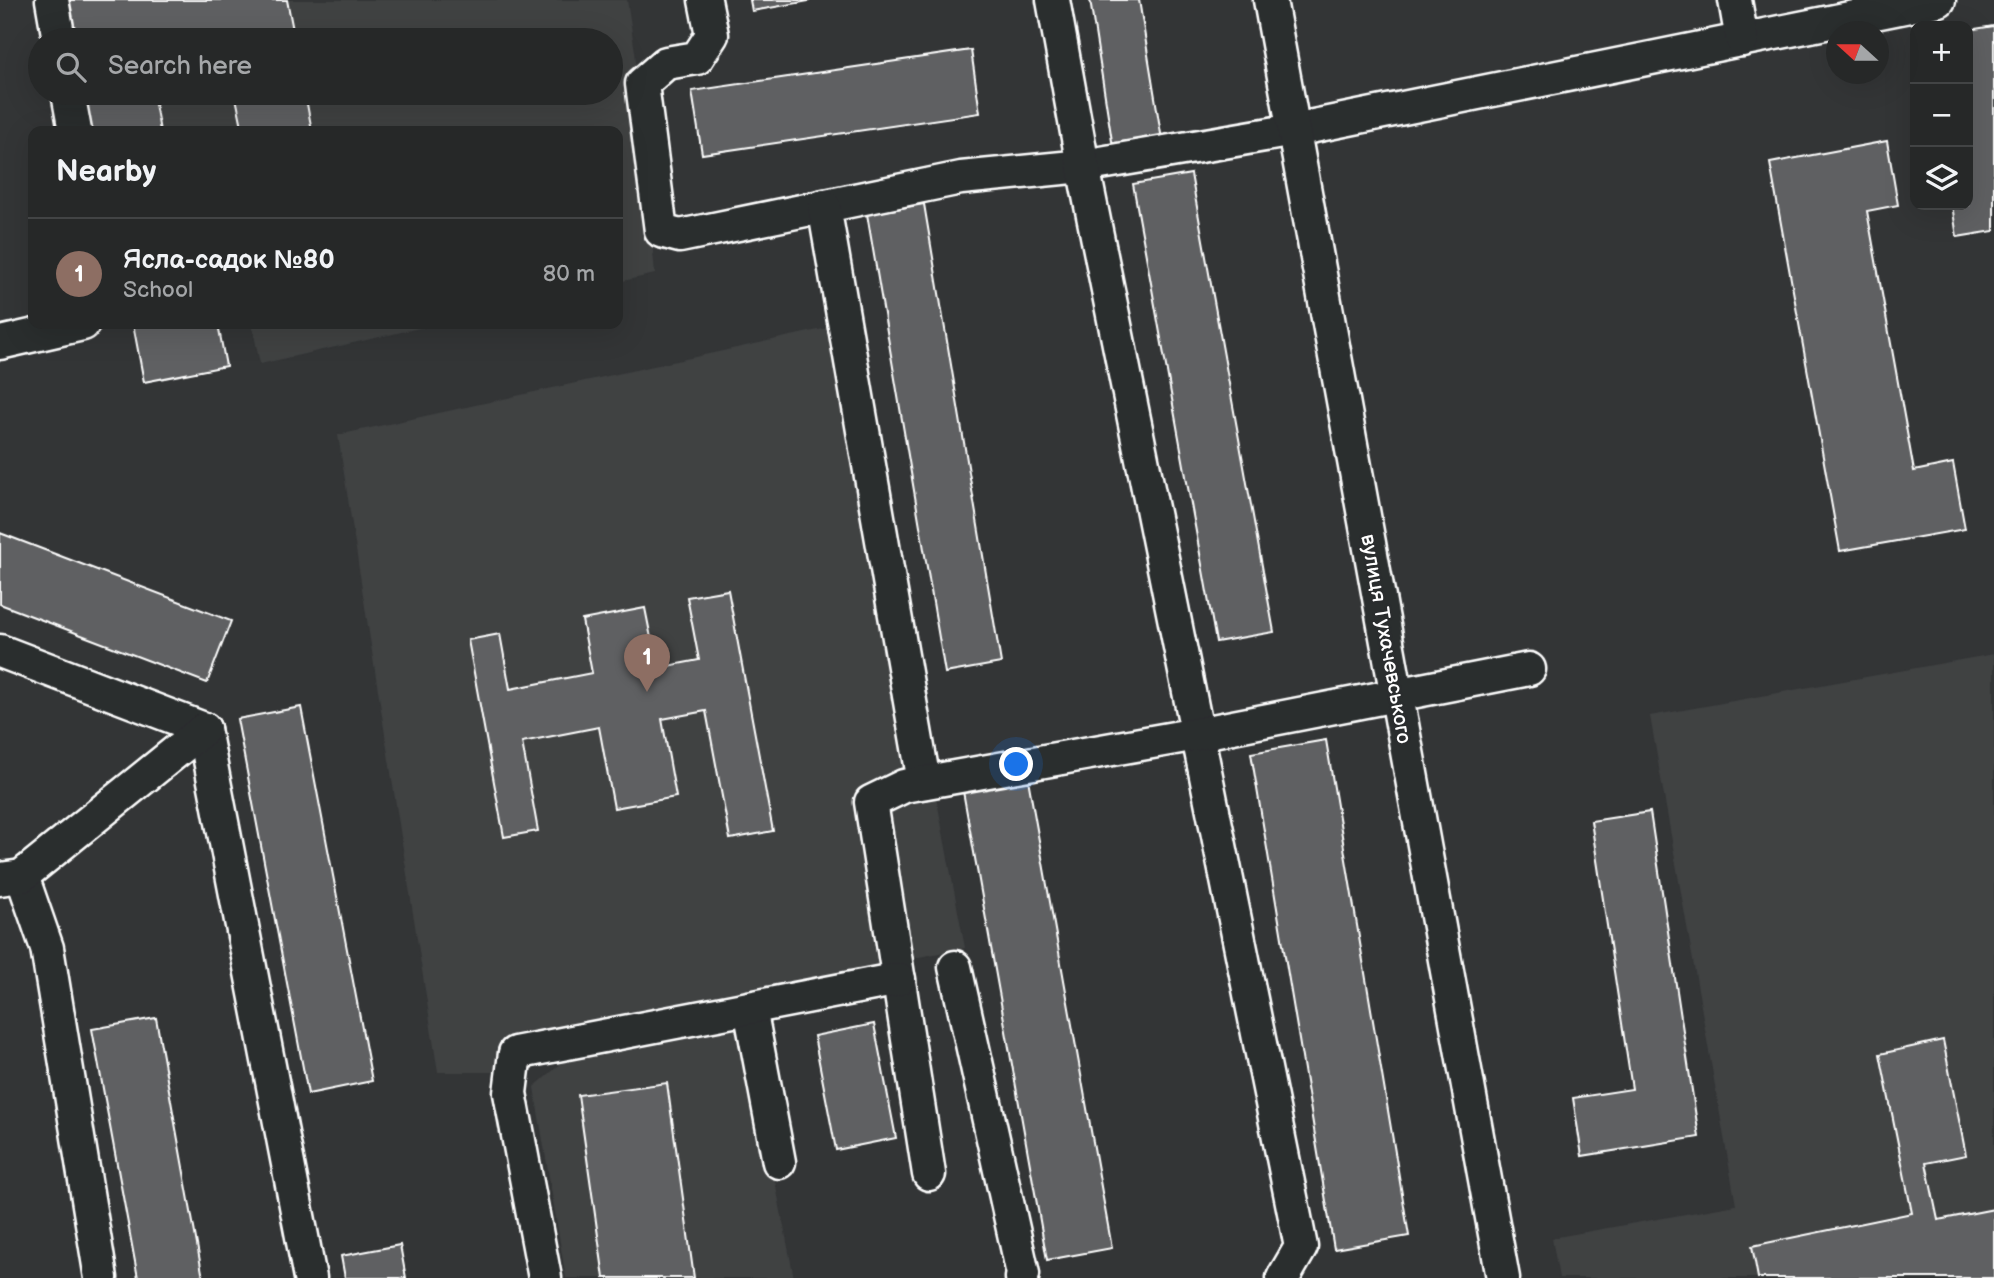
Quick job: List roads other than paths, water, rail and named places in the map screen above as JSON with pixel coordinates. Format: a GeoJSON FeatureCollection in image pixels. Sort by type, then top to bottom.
{"type":"FeatureCollection","features":[{"type":"Feature","properties":{"kind":"street"},"geometry":{"type":"LineString","coordinates":[[52,0],[57,28]]}},
{"type":"Feature","properties":{"kind":"street"},"geometry":{"type":"LineString","coordinates":[[705,0],[712,35],[697,58],[666,63],[642,84],[661,231],[680,236],[961,178],[1083,166],[1294,130],[1939,0]]}},
{"type":"Feature","properties":{"kind":"street"},"geometry":{"type":"LineString","coordinates":[[1053,0],[1083,166],[1301,1247],[1283,1278]]}},
{"type":"Feature","properties":{"kind":"street","name":"вулиця Тухачевського"},"geometry":{"type":"LineString","coordinates":[[1270,0],[1503,1278]]}},
{"type":"Feature","properties":{"kind":"street"},"geometry":{"type":"LineString","coordinates":[[1735,0],[1742,40]]}},
{"type":"Feature","properties":{"kind":"street"},"geometry":{"type":"LineString","coordinates":[[70,105],[74,126]]}},
{"type":"Feature","properties":{"kind":"street"},"geometry":{"type":"LineString","coordinates":[[824,206],[924,782]]}},
{"type":"Feature","properties":{"kind":"street"},"geometry":{"type":"LineString","coordinates":[[0,343],[61,329]]}},
{"type":"Feature","properties":{"kind":"street"},"geometry":{"type":"LineString","coordinates":[[0,651],[204,729]]}},
{"type":"Feature","properties":{"kind":"street"},"geometry":{"type":"LineString","coordinates":[[929,1174],[871,802],[904,786],[1197,734],[1529,670]]}},
{"type":"Feature","properties":{"kind":"street"},"geometry":{"type":"LineString","coordinates":[[101,1278],[47,948],[11,878],[204,729]]}},
{"type":"Feature","properties":{"kind":"street"},"geometry":{"type":"LineString","coordinates":[[204,729],[310,1278]]}},
{"type":"Feature","properties":{"kind":"street"},"geometry":{"type":"LineString","coordinates":[[955,967],[1022,1278]]}},
{"type":"Feature","properties":{"kind":"street"},"geometry":{"type":"LineString","coordinates":[[545,1278],[510,1093],[515,1052],[899,979]]}},
{"type":"Feature","properties":{"kind":"street"},"geometry":{"type":"LineString","coordinates":[[750,1007],[779,1162]]}},
{"type":"Feature","properties":{"kind":"place","name":"Ясла-садок №80"},"geometry":{"type":"Point","coordinates":[647,692]}}]}
